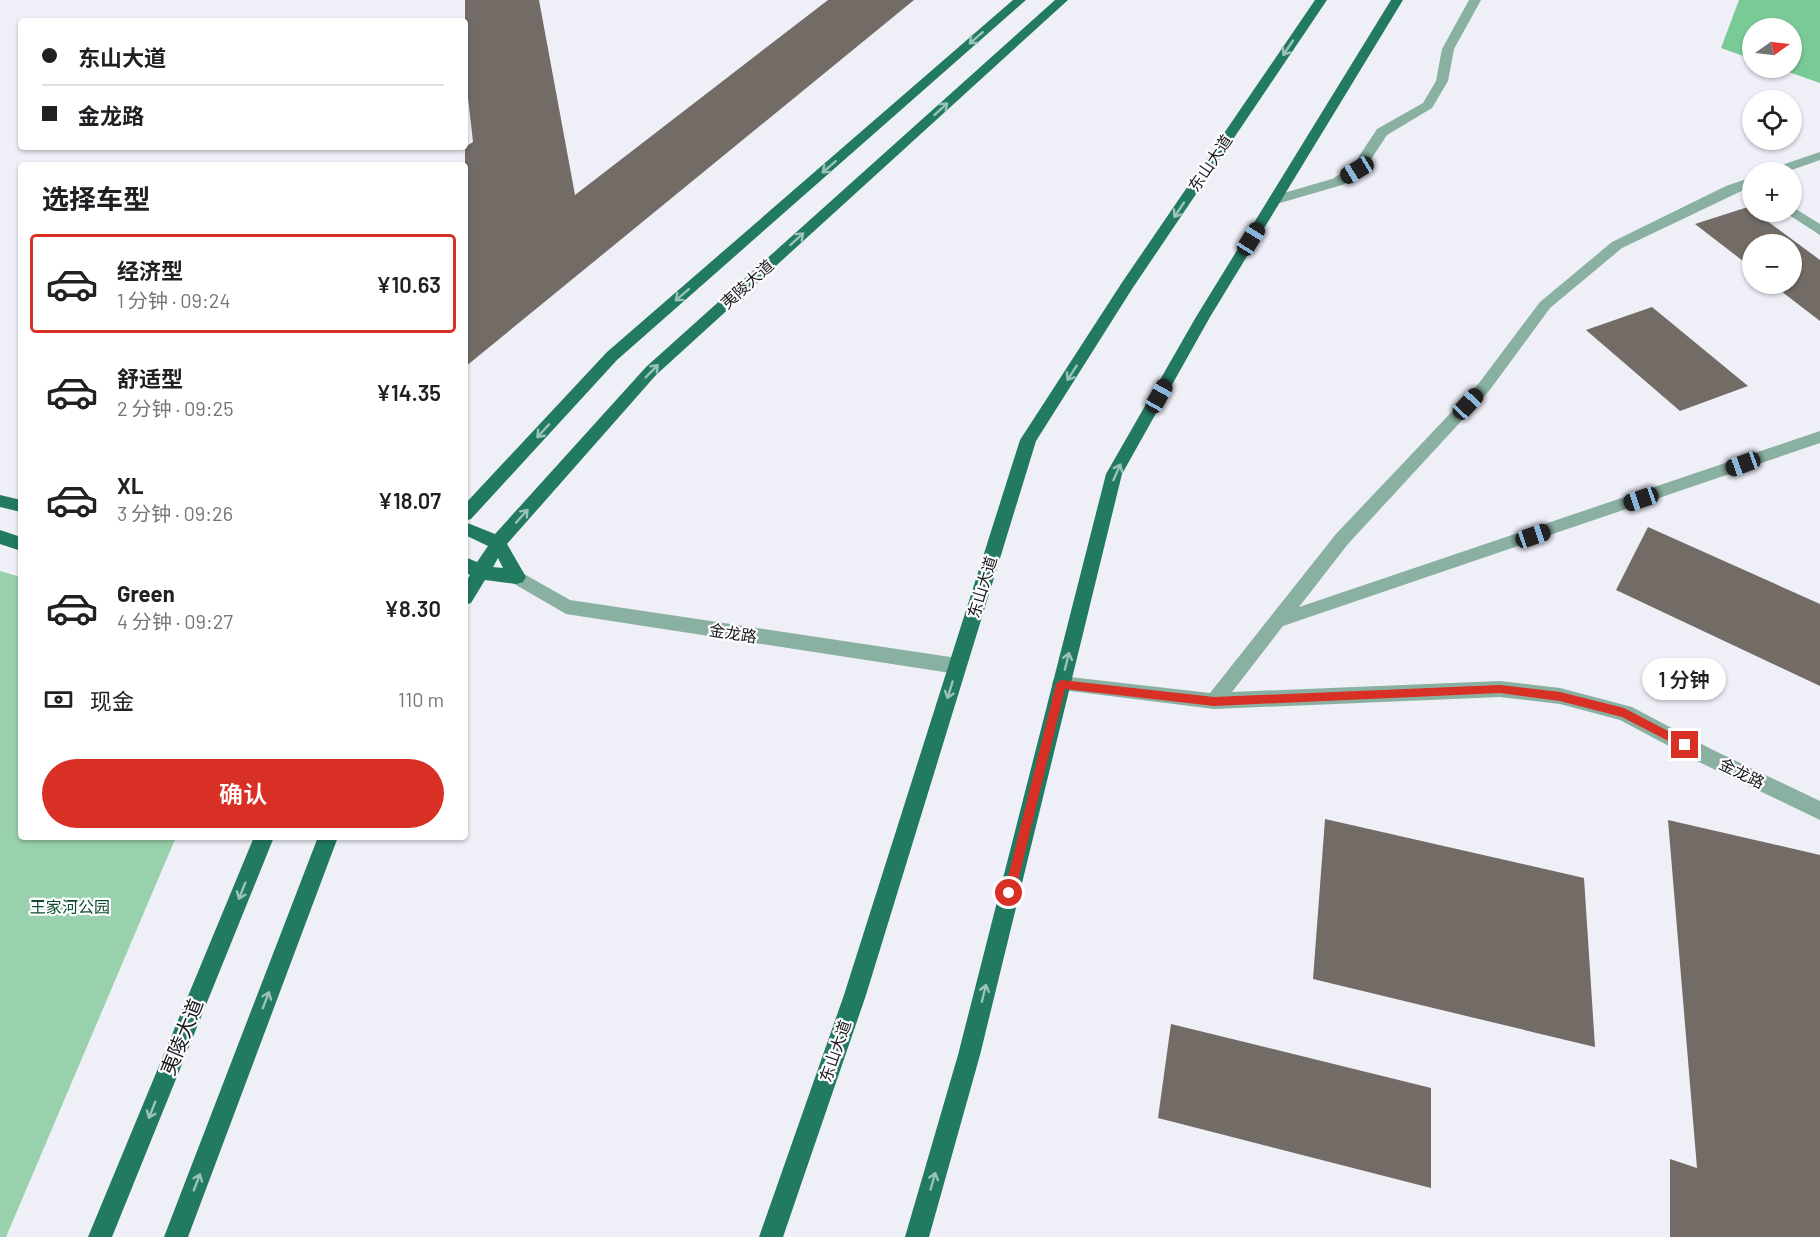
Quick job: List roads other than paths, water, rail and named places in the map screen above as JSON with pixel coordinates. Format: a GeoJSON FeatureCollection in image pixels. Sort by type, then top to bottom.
{"type":"FeatureCollection","features":[{"type":"Feature","properties":{"kind":"main road","name":"夷陵大道"},"geometry":{"type":"LineString","coordinates":[[468,512],[612,356],[1020,0]]}},
{"type":"Feature","properties":{"kind":"main road","name":"夷陵大道"},"geometry":{"type":"LineString","coordinates":[[468,587],[473,568],[651,371],[1062,0]]}},
{"type":"Feature","properties":{"kind":"main road","name":"东山大道"},"geometry":{"type":"LineString","coordinates":[[771,1237],[855,995],[1028,440],[1126,287],[1321,0]]}},
{"type":"Feature","properties":{"kind":"main road"},"geometry":{"type":"LineString","coordinates":[[917,1237],[969,1055],[1114,474],[1203,317],[1397,0]]}},
{"type":"Feature","properties":{"kind":"main road"},"geometry":{"type":"LineString","coordinates":[[0,501],[18,505]]}},
{"type":"Feature","properties":{"kind":"main road"},"geometry":{"type":"LineString","coordinates":[[468,529],[498,543]]}},
{"type":"Feature","properties":{"kind":"main road"},"geometry":{"type":"LineString","coordinates":[[0,537],[18,543]]}},
{"type":"Feature","properties":{"kind":"main road","name":"金龙路"},"geometry":{"type":"LineString","coordinates":[[498,543],[517,577]]}},
{"type":"Feature","properties":{"kind":"main road","name":"金龙路"},"geometry":{"type":"LineString","coordinates":[[473,568],[517,577]]}},
{"type":"Feature","properties":{"kind":"main road","name":"夷陵大道"},"geometry":{"type":"LineString","coordinates":[[100,1237],[263,840]]}},
{"type":"Feature","properties":{"kind":"main road"},"geometry":{"type":"LineString","coordinates":[[176,1237],[327,840]]}},
{"type":"Feature","properties":{"kind":"street"},"geometry":{"type":"LineString","coordinates":[[1275,200],[1338,182],[1357,170],[1382,132],[1428,105],[1442,81],[1448,49],[1475,0]]}},
{"type":"Feature","properties":{"kind":"street"},"geometry":{"type":"LineString","coordinates":[[1802,162],[1820,156]]}},
{"type":"Feature","properties":{"kind":"street"},"geometry":{"type":"LineString","coordinates":[[1214,701],[1342,539],[1484,387],[1545,305],[1617,245],[1742,186]]}},
{"type":"Feature","properties":{"kind":"street"},"geometry":{"type":"LineString","coordinates":[[1802,218],[1820,231]]}},
{"type":"Feature","properties":{"kind":"street"},"geometry":{"type":"LineString","coordinates":[[1278,621],[1820,437]]}},
{"type":"Feature","properties":{"kind":"street","name":"金龙路"},"geometry":{"type":"LineString","coordinates":[[517,577],[566,608],[957,666]]}},
{"type":"Feature","properties":{"kind":"street","name":"金龙路"},"geometry":{"type":"LineString","coordinates":[[1061,684],[1214,701],[1500,689],[1560,696],[1624,713],[1820,812]]}},
{"type":"Feature","properties":{"kind":"park label","name":"王家河公园"},"geometry":{"type":"Point","coordinates":[70,907]}}]}
